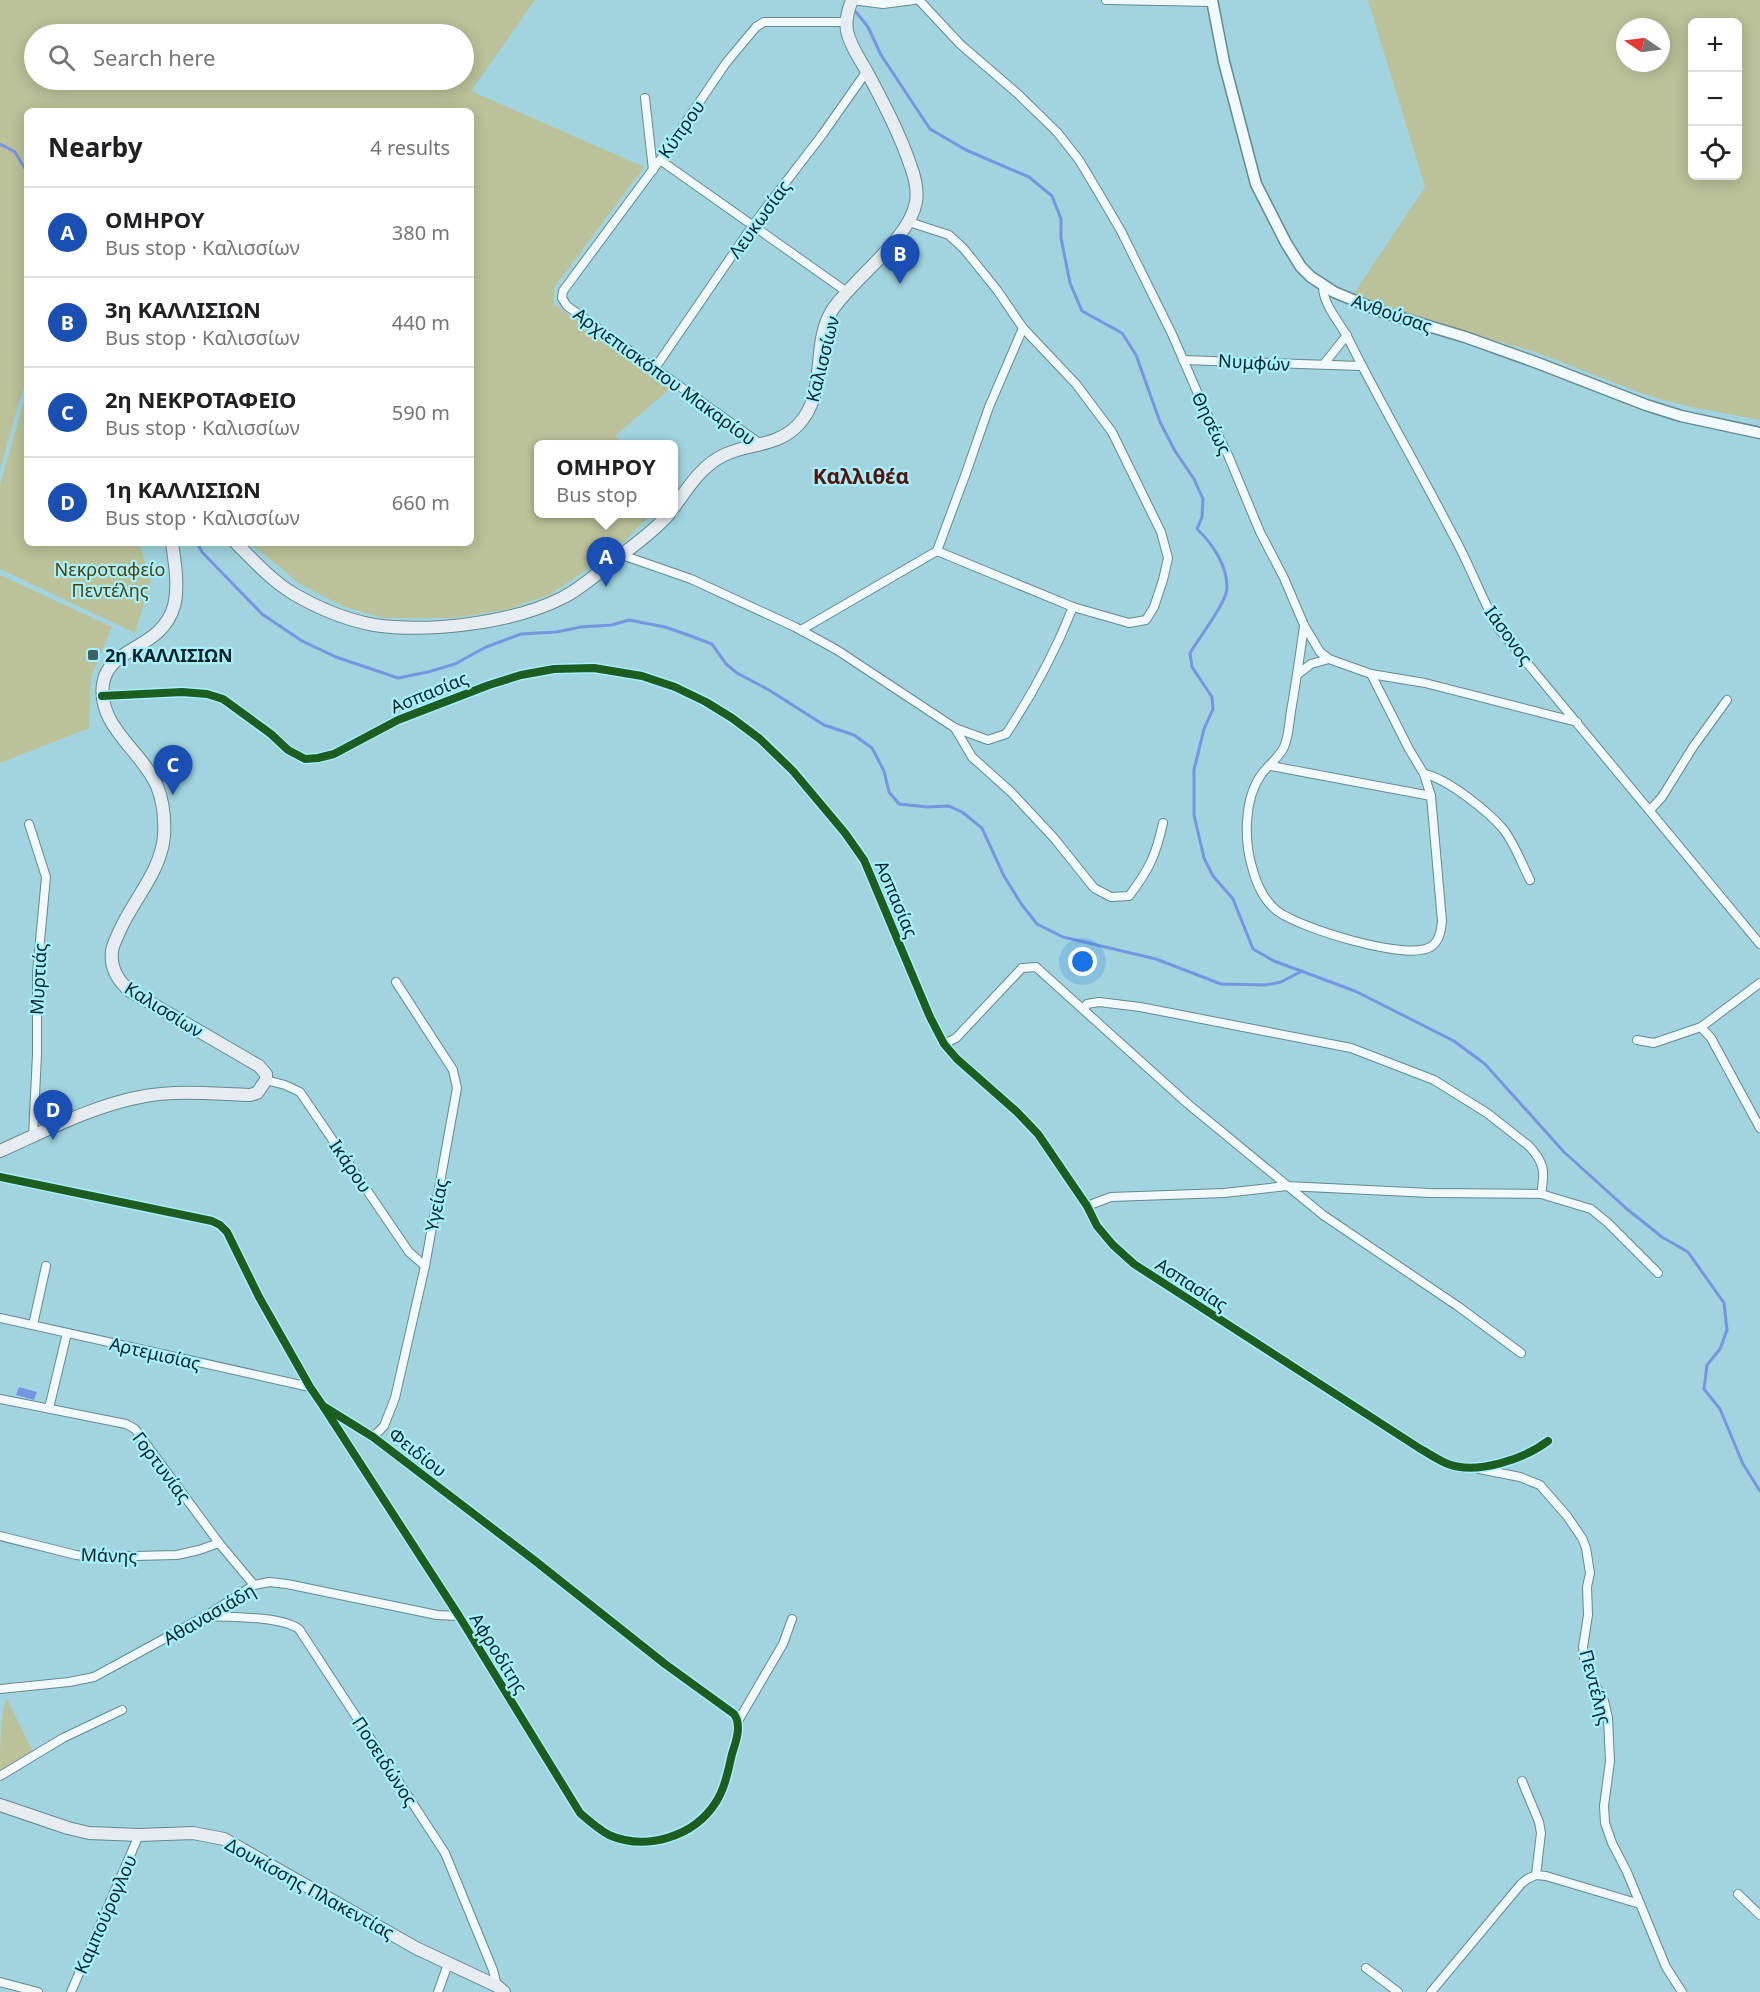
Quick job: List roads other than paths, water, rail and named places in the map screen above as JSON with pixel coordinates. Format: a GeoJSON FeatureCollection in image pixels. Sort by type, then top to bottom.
{"type":"FeatureCollection","features":[{"type":"Feature","properties":{"kind":"main road","name":"Καλισσίων"},"geometry":{"type":"LineString","coordinates":[[678,502],[711,463],[729,453],[762,445],[790,433],[801,422],[815,394],[825,327],[832,311],[909,222],[916,202],[915,178],[901,141],[867,71],[850,42],[847,22],[852,0]]}},
{"type":"Feature","properties":{"kind":"main road"},"geometry":{"type":"LineString","coordinates":[[239,546],[287,589],[314,604],[355,620],[375,625],[402,627],[481,622],[538,608],[562,598],[622,555],[664,518]]}},
{"type":"Feature","properties":{"kind":"main road"},"geometry":{"type":"LineString","coordinates":[[102,696],[107,669],[118,658],[153,638],[168,621],[177,589],[172,546]]}},
{"type":"Feature","properties":{"kind":"main road","name":"Καλισσίων"},"geometry":{"type":"LineString","coordinates":[[102,696],[109,718],[157,786],[164,817],[164,836],[155,868],[113,944],[114,970],[120,981],[130,991],[259,1066],[266,1074],[266,1080]]}},
{"type":"Feature","properties":{"kind":"main road"},"geometry":{"type":"LineString","coordinates":[[0,1151],[82,1114],[123,1101],[174,1093],[250,1095],[257,1093],[266,1080]]}},
{"type":"Feature","properties":{"kind":"main road","name":"Δουκίσσης Πλακεντίας"},"geometry":{"type":"LineString","coordinates":[[0,1805],[80,1831],[139,1835],[193,1833],[224,1839],[406,1942],[500,1989]]}},
{"type":"Feature","properties":{"kind":"street"},"geometry":{"type":"LineString","coordinates":[[852,0],[883,4],[914,0]]}},
{"type":"Feature","properties":{"kind":"street","name":"Θησέως"},"geometry":{"type":"LineString","coordinates":[[920,0],[960,44],[1018,94],[1057,132],[1079,160],[1121,231],[1228,456],[1260,532],[1284,578],[1304,625],[1320,652],[1329,659]]}},
{"type":"Feature","properties":{"kind":"street"},"geometry":{"type":"LineString","coordinates":[[1106,0],[1213,1]]}},
{"type":"Feature","properties":{"kind":"street","name":"Ανθούσας"},"geometry":{"type":"LineString","coordinates":[[1213,1],[1230,88],[1252,171],[1260,193],[1292,255],[1311,278],[1350,299],[1385,313],[1465,337],[1668,413],[1760,433]]}},
{"type":"Feature","properties":{"kind":"street","name":"Κύπρου"},"geometry":{"type":"LineString","coordinates":[[567,306],[562,298],[563,291],[653,170],[726,63],[756,27],[764,22],[847,22]]}},
{"type":"Feature","properties":{"kind":"street","name":"Λευκωσίας"},"geometry":{"type":"LineString","coordinates":[[654,368],[753,225],[822,135],[867,71]]}},
{"type":"Feature","properties":{"kind":"street"},"geometry":{"type":"LineString","coordinates":[[645,98],[653,170]]}},
{"type":"Feature","properties":{"kind":"street"},"geometry":{"type":"LineString","coordinates":[[660,160],[848,292]]}},
{"type":"Feature","properties":{"kind":"street"},"geometry":{"type":"LineString","coordinates":[[909,222],[949,235],[964,249],[997,290],[1023,328],[1076,384],[1112,432],[1161,532],[1168,558],[1154,607],[1146,620],[1129,622],[1073,607],[937,551]]}},
{"type":"Feature","properties":{"kind":"street","name":"Ιάσονος"},"geometry":{"type":"LineString","coordinates":[[1323,286],[1323,296],[1347,335],[1361,366],[1453,534],[1485,605],[1499,629],[1760,944]]}},
{"type":"Feature","properties":{"kind":"street","name":"Αρχιεπισκόπου Μακαρίου"},"geometry":{"type":"LineString","coordinates":[[567,306],[762,445]]}},
{"type":"Feature","properties":{"kind":"street"},"geometry":{"type":"LineString","coordinates":[[801,630],[937,551],[989,407],[1023,328]]}},
{"type":"Feature","properties":{"kind":"street"},"geometry":{"type":"LineString","coordinates":[[1324,364],[1347,335]]}},
{"type":"Feature","properties":{"kind":"street","name":"Νυμφών"},"geometry":{"type":"LineString","coordinates":[[1183,360],[1361,366]]}},
{"type":"Feature","properties":{"kind":"street"},"geometry":{"type":"LineString","coordinates":[[622,555],[691,579],[801,630],[837,650],[955,728],[988,740],[1006,734],[1031,695],[1052,658],[1073,607]]}},
{"type":"Feature","properties":{"kind":"street"},"geometry":{"type":"LineString","coordinates":[[1304,625],[1289,729],[1284,747],[1271,766],[1262,774],[1248,805],[1248,848],[1252,867],[1265,898],[1285,917],[1388,949],[1418,951],[1432,946],[1440,933],[1442,921],[1431,796],[1424,774],[1408,749],[1371,674]]}},
{"type":"Feature","properties":{"kind":"street"},"geometry":{"type":"LineString","coordinates":[[1298,674],[1311,664],[1329,659],[1371,674],[1425,683],[1578,722]]}},
{"type":"Feature","properties":{"kind":"street","name":"Ασπασίας"},"geometry":{"type":"LineString","coordinates":[[102,696],[182,692],[207,694],[223,699],[271,734],[288,750],[305,759],[334,754],[398,720],[489,685],[521,675],[554,669],[594,668],[642,676],[675,687],[706,702],[760,739],[793,771],[845,833],[864,860],[930,1017],[944,1044],[957,1059],[1017,1112],[1038,1134],[1087,1206],[1097,1226],[1134,1264],[1447,1464],[1475,1468],[1518,1459],[1548,1441]]}},
{"type":"Feature","properties":{"kind":"street"},"geometry":{"type":"LineString","coordinates":[[1650,810],[1662,797],[1693,747],[1727,700]]}},
{"type":"Feature","properties":{"kind":"street"},"geometry":{"type":"LineString","coordinates":[[955,728],[972,757],[1011,792],[1054,838],[1094,888],[1111,897],[1130,896],[1144,877],[1156,852],[1163,823]]}},
{"type":"Feature","properties":{"kind":"street"},"geometry":{"type":"LineString","coordinates":[[1271,766],[1431,796]]}},
{"type":"Feature","properties":{"kind":"street"},"geometry":{"type":"LineString","coordinates":[[1424,774],[1434,776],[1452,786],[1491,817],[1504,830],[1514,846],[1530,880]]}},
{"type":"Feature","properties":{"kind":"street","name":"Μυρτιάς"},"geometry":{"type":"LineString","coordinates":[[29,824],[46,877],[37,973],[37,1061],[33,1137]]}},
{"type":"Feature","properties":{"kind":"street"},"geometry":{"type":"LineString","coordinates":[[944,1044],[956,1038],[1022,968],[1036,967],[1172,1090],[1323,1215],[1459,1307],[1521,1353]]}},
{"type":"Feature","properties":{"kind":"street","name":"Υγείας"},"geometry":{"type":"LineString","coordinates":[[374,1437],[384,1426],[395,1398],[425,1266],[457,1089],[453,1070],[396,982]]}},
{"type":"Feature","properties":{"kind":"street"},"geometry":{"type":"LineString","coordinates":[[1637,1040],[1654,1043],[1701,1027],[1760,983]]}},
{"type":"Feature","properties":{"kind":"street"},"geometry":{"type":"LineString","coordinates":[[1083,1009],[1088,1004],[1099,1002],[1140,1007],[1351,1048],[1398,1065],[1434,1080],[1461,1096],[1529,1146],[1544,1166],[1541,1194]]}},
{"type":"Feature","properties":{"kind":"street"},"geometry":{"type":"LineString","coordinates":[[1701,1027],[1711,1038],[1760,1128]]}},
{"type":"Feature","properties":{"kind":"street","name":"Ικάρου"},"geometry":{"type":"LineString","coordinates":[[266,1080],[300,1092],[409,1252],[425,1266]]}},
{"type":"Feature","properties":{"kind":"street","name":"Φειδίου"},"geometry":{"type":"LineString","coordinates":[[0,1177],[212,1221],[220,1225],[226,1232],[259,1297],[310,1387],[323,1406],[374,1437],[665,1664],[730,1710],[738,1721]]}},
{"type":"Feature","properties":{"kind":"street"},"geometry":{"type":"LineString","coordinates":[[1087,1206],[1111,1197],[1224,1193],[1287,1186],[1430,1193],[1541,1194],[1591,1209],[1658,1273]]}},
{"type":"Feature","properties":{"kind":"street"},"geometry":{"type":"LineString","coordinates":[[33,1325],[46,1266]]}},
{"type":"Feature","properties":{"kind":"street","name":"Αρτεμισίας"},"geometry":{"type":"LineString","coordinates":[[0,1318],[310,1387]]}},
{"type":"Feature","properties":{"kind":"street"},"geometry":{"type":"LineString","coordinates":[[49,1408],[68,1333]]}},
{"type":"Feature","properties":{"kind":"street","name":"Γορτυνίας"},"geometry":{"type":"LineString","coordinates":[[0,1399],[126,1424],[135,1430],[219,1543],[254,1585]]}},
{"type":"Feature","properties":{"kind":"street","name":"Αφροδίτης"},"geometry":{"type":"LineString","coordinates":[[323,1406],[459,1616],[580,1813],[590,1822],[610,1835],[639,1842],[657,1841],[680,1834],[693,1826],[707,1814],[716,1802],[726,1780],[737,1738],[738,1721]]}},
{"type":"Feature","properties":{"kind":"street","name":"Πεντέλης"},"geometry":{"type":"LineString","coordinates":[[1475,1468],[1520,1477],[1540,1485],[1567,1516],[1586,1548],[1590,1574],[1587,1587],[1588,1615],[1583,1647],[1584,1658],[1604,1701],[1608,1718],[1610,1761],[1604,1806],[1605,1823],[1666,1967],[1682,1992]]}},
{"type":"Feature","properties":{"kind":"street","name":"Μάνης"},"geometry":{"type":"LineString","coordinates":[[0,1536],[76,1555],[94,1557],[177,1555],[219,1543]]}},
{"type":"Feature","properties":{"kind":"street","name":"Αθανασιάδη"},"geometry":{"type":"LineString","coordinates":[[0,1689],[94,1677],[206,1616],[254,1585],[269,1582],[437,1615],[459,1616]]}},
{"type":"Feature","properties":{"kind":"street","name":"Ποσειδώνος"},"geometry":{"type":"LineString","coordinates":[[206,1616],[280,1622],[299,1629],[445,1854],[500,1989]]}},
{"type":"Feature","properties":{"kind":"street"},"geometry":{"type":"LineString","coordinates":[[738,1721],[783,1644],[792,1618]]}},
{"type":"Feature","properties":{"kind":"street"},"geometry":{"type":"LineString","coordinates":[[0,1776],[63,1738],[122,1710]]}},
{"type":"Feature","properties":{"kind":"street"},"geometry":{"type":"LineString","coordinates":[[1521,1781],[1539,1822],[1536,1875]]}},
{"type":"Feature","properties":{"kind":"street","name":"Καμπούρογλου"},"geometry":{"type":"LineString","coordinates":[[71,1992],[139,1835]]}},
{"type":"Feature","properties":{"kind":"street"},"geometry":{"type":"LineString","coordinates":[[1431,1992],[1504,1904],[1527,1879],[1536,1875],[1640,1904]]}},
{"type":"Feature","properties":{"kind":"street"},"geometry":{"type":"LineString","coordinates":[[1738,1894],[1760,1915]]}},
{"type":"Feature","properties":{"kind":"street"},"geometry":{"type":"LineString","coordinates":[[438,1992],[448,1964]]}},
{"type":"Feature","properties":{"kind":"street"},"geometry":{"type":"LineString","coordinates":[[1366,1968],[1398,1992]]}},
{"type":"Feature","properties":{"kind":"street"},"geometry":{"type":"LineString","coordinates":[[0,1982],[38,1992]]}},
{"type":"Feature","properties":{"kind":"water"},"geometry":{"type":"Polygon","coordinates":[[[19,1387],[37,1392],[34,1400],[16,1395],[19,1387]]]}},
{"type":"Feature","properties":{"kind":"waterway"},"geometry":{"type":"LineString","coordinates":[[856,12],[868,27],[881,55],[930,129],[966,150],[1029,177],[1052,196],[1061,219],[1061,238],[1070,283],[1082,311],[1122,333],[1136,355],[1160,422],[1175,451],[1194,479],[1203,499],[1202,517],[1197,529],[1218,555],[1227,587],[1218,610],[1190,653],[1192,667],[1212,697],[1213,709],[1204,729],[1194,770],[1194,815],[1204,858],[1213,876],[1233,899],[1253,949],[1274,961],[1355,991],[1454,1041],[1485,1064],[1564,1152],[1627,1209],[1662,1237],[1688,1252],[1724,1303],[1727,1330],[1720,1349],[1707,1365],[1704,1389],[1720,1409],[1743,1464],[1760,1491]]}},
{"type":"Feature","properties":{"kind":"waterway"},"geometry":{"type":"LineString","coordinates":[[0,144],[15,152],[24,167]]}},
{"type":"Feature","properties":{"kind":"waterway"},"geometry":{"type":"LineString","coordinates":[[199,546],[262,614],[302,641],[336,657],[398,678],[455,664],[486,647],[521,634],[612,625],[629,620],[665,627],[712,644],[726,664],[737,673],[769,690],[824,725],[854,735],[872,748],[884,771],[889,792],[899,804],[927,807],[949,806],[962,812],[982,828],[1004,876],[1037,924],[1063,937],[1156,959],[1221,984],[1266,985],[1281,982],[1302,971]]}},
{"type":"Feature","properties":{"kind":"place","name":"3η ΚΑΛΛΙΣΙΩΝ"},"geometry":{"type":"Point","coordinates":[900,284]}},
{"type":"Feature","properties":{"kind":"place","name":"ΟΜΗΡΟΥ"},"geometry":{"type":"Point","coordinates":[606,587]}},
{"type":"Feature","properties":{"kind":"place","name":"2η ΚΑΛΛΙΣΙΩΝ"},"geometry":{"type":"Point","coordinates":[93,655]}},
{"type":"Feature","properties":{"kind":"place","name":"2η ΝΕΚΡΟΤΑΦΕΙΟ"},"geometry":{"type":"Point","coordinates":[173,795]}},
{"type":"Feature","properties":{"kind":"place","name":"1η ΚΑΛΛΙΣΙΩΝ"},"geometry":{"type":"Point","coordinates":[53,1140]}},
{"type":"Feature","properties":{"kind":"district","name":"Καλλιθέα"},"geometry":{"type":"Point","coordinates":[861,476]}},
{"type":"Feature","properties":{"kind":"park label","name":"Νεκροταφείο Πεντέλης"},"geometry":{"type":"Point","coordinates":[110,579]}}]}
